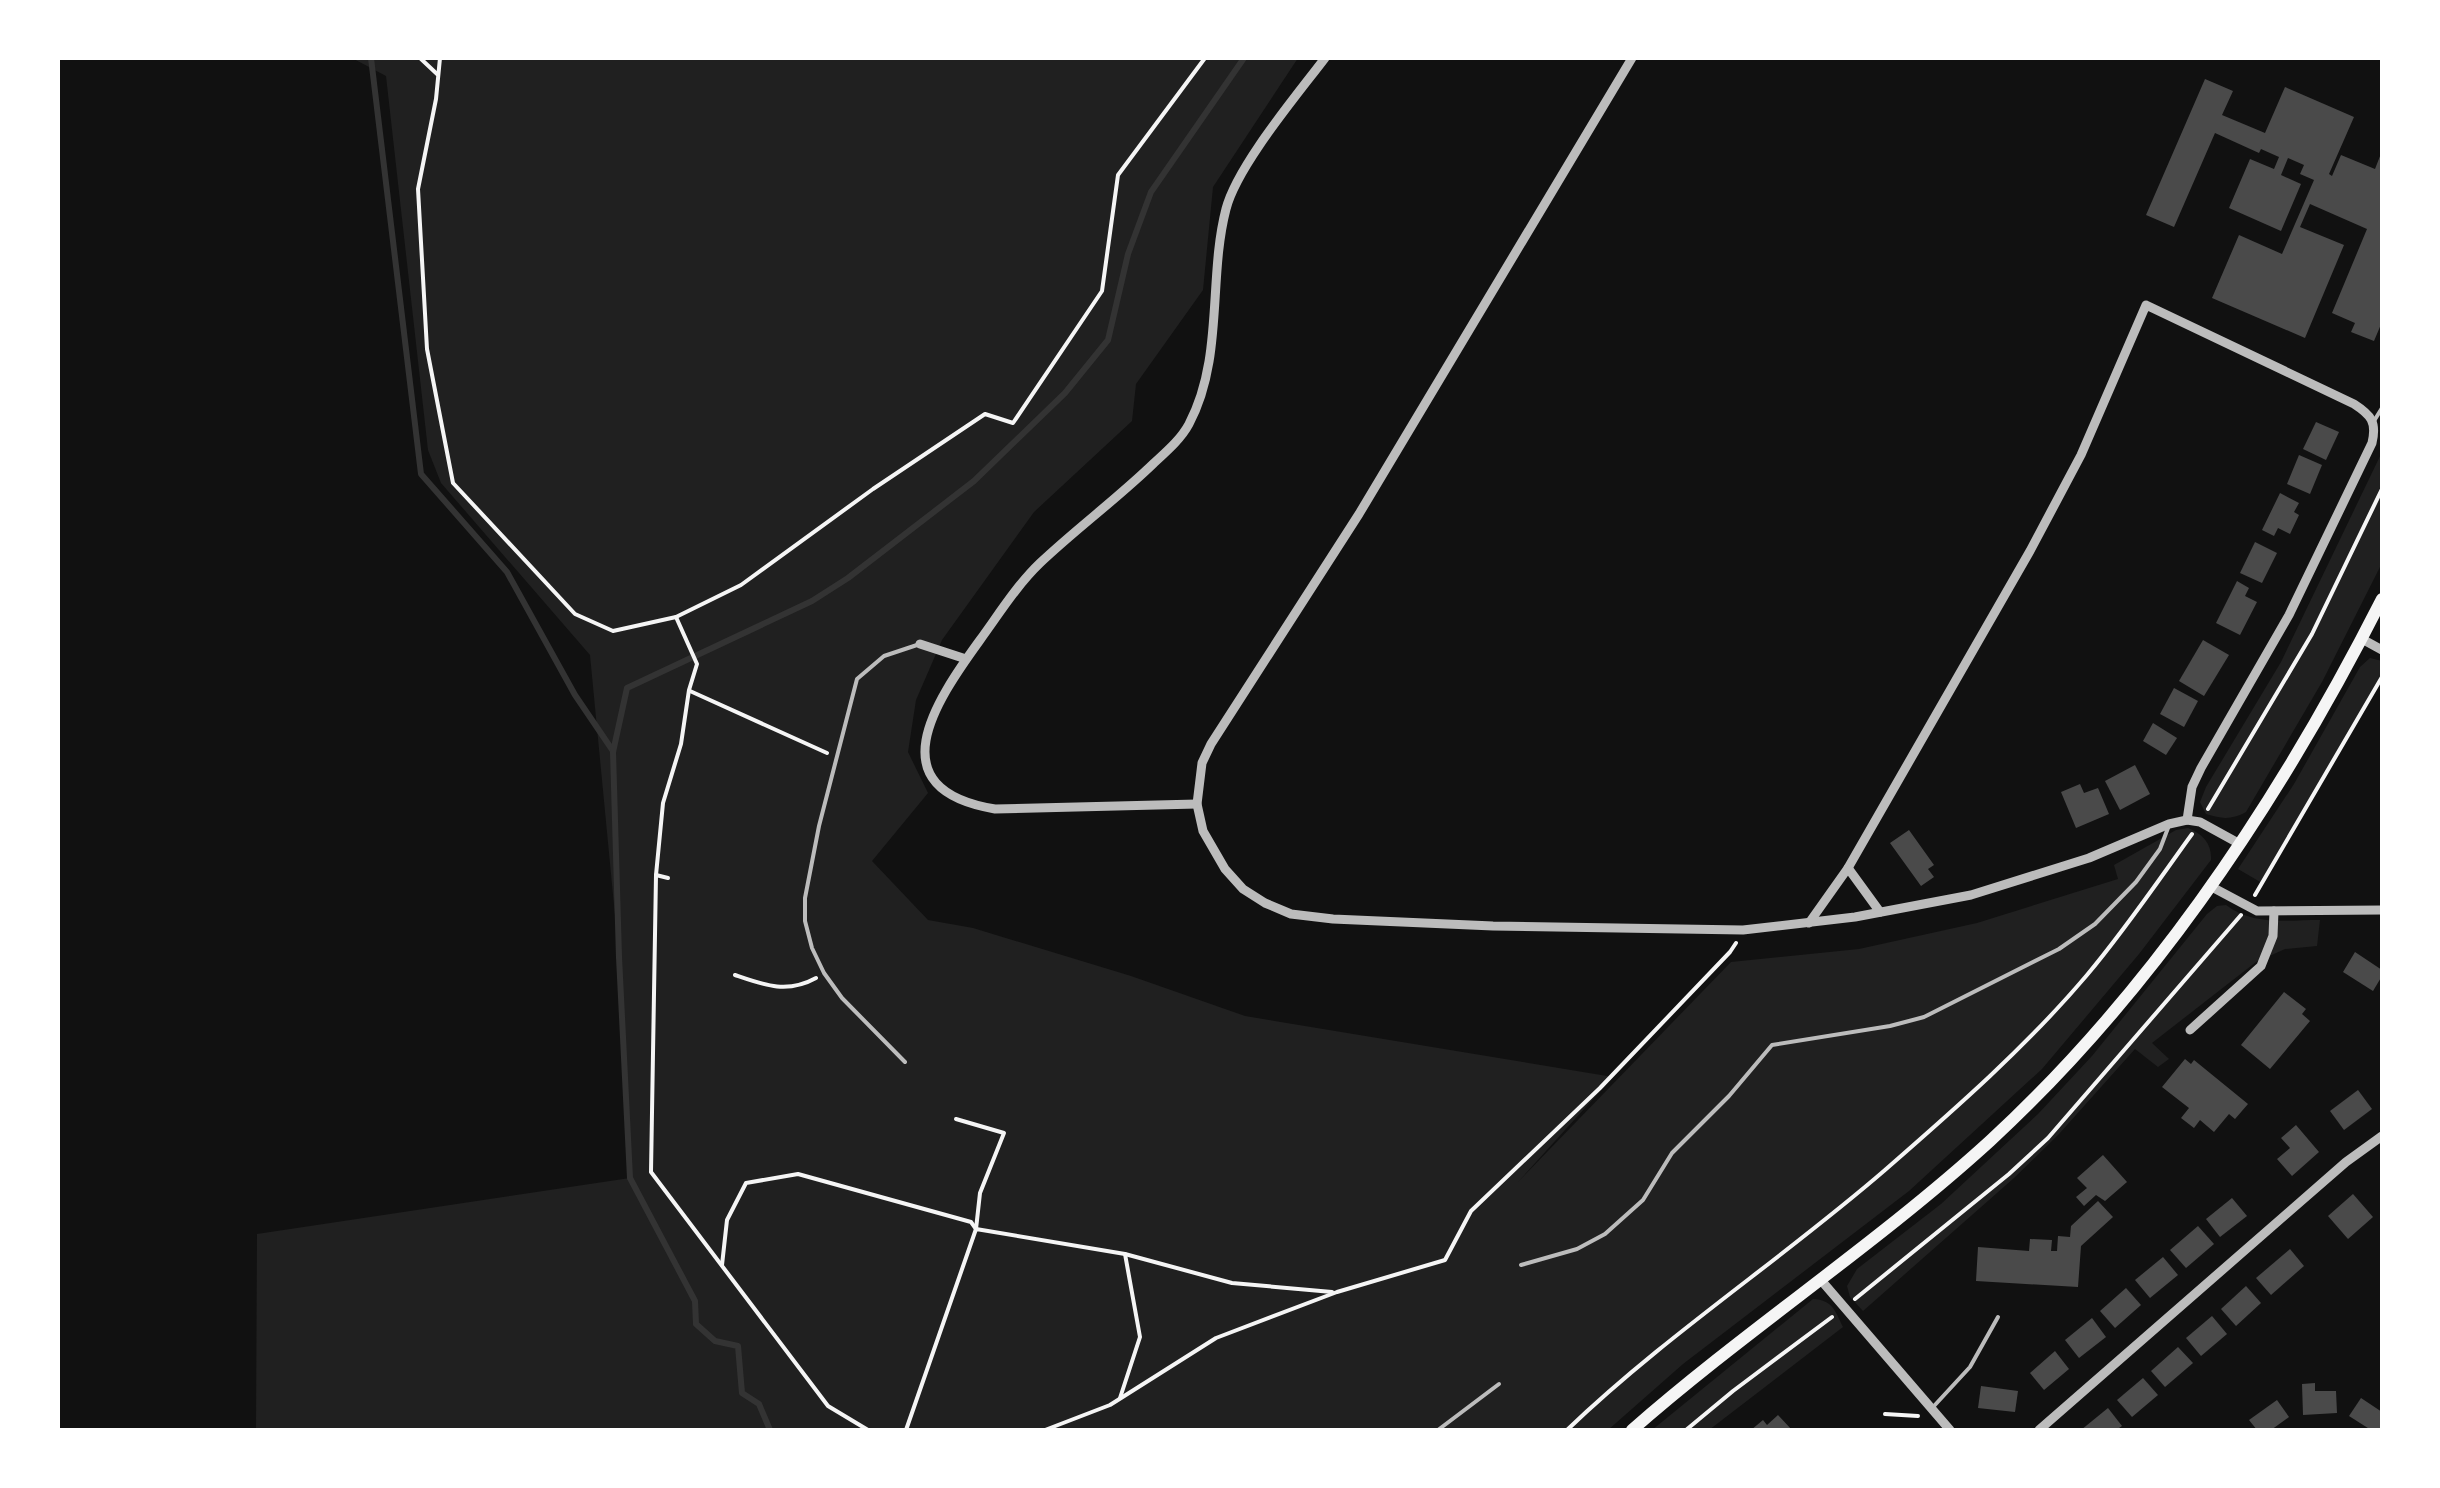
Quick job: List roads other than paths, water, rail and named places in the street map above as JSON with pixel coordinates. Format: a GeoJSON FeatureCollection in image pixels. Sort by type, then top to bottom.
{"type":"FeatureCollection","features":[{"type":"Feature","properties":{"kind":"main road"},"geometry":{"type":"LineString","coordinates":[[1632,1430],[1726,1351],[1941,1183],[2027,1105],[2105,1022],[2269,802],[2382,599]]}},
{"type":"Feature","properties":{"kind":"street"},"geometry":{"type":"LineString","coordinates":[[1197,804],[995,809],[968,804],[947,793],[931,773],[924,756],[924,736],[966,659],[1039,564],[1128,488],[1188,426],[1206,376],[1227,206],[1245,170],[1325,58]]}},
{"type":"Feature","properties":{"kind":"street"},"geometry":{"type":"LineString","coordinates":[[1632,58],[1359,514],[1211,744],[1202,763],[1197,804],[1203,831],[1225,869],[1243,889],[1292,914],[1492,926],[1743,930],[1971,895],[2029,879],[2187,820],[2200,822],[2240,844]]}},
{"type":"Feature","properties":{"kind":"street"},"geometry":{"type":"LineString","coordinates":[[1810,922],[1848,868],[2030,551],[2081,455],[2146,305],[2354,404],[2374,421],[2372,443],[2289,615],[2192,786],[2187,820]]}},
{"type":"Feature","properties":{"kind":"street"},"geometry":{"type":"LineString","coordinates":[[2362,639],[2382,650]]}},
{"type":"Feature","properties":{"kind":"street"},"geometry":{"type":"LineString","coordinates":[[920,644],[966,659]]}},
{"type":"Feature","properties":{"kind":"street"},"geometry":{"type":"LineString","coordinates":[[1848,868],[1880,912]]}},
{"type":"Feature","properties":{"kind":"street"},"geometry":{"type":"LineString","coordinates":[[2210,886],[2248,908],[2382,910]]}},
{"type":"Feature","properties":{"kind":"street"},"geometry":{"type":"LineString","coordinates":[[2190,1030],[2261,966],[2273,936],[2274,911]]}},
{"type":"Feature","properties":{"kind":"street"},"geometry":{"type":"LineString","coordinates":[[2039,1430],[2346,1162],[2382,1136]]}},
{"type":"Feature","properties":{"kind":"street"},"geometry":{"type":"LineString","coordinates":[[1820,1279],[1950,1430]]}},
{"type":"Feature","properties":{"kind":"lane"},"geometry":{"type":"LineString","coordinates":[[2374,421],[2382,408]]}},
{"type":"Feature","properties":{"kind":"lane"},"geometry":{"type":"LineString","coordinates":[[906,1062],[842,998],[824,974],[805,921],[805,898],[836,757],[858,679],[884,656],[920,644]]}},
{"type":"Feature","properties":{"kind":"lane"},"geometry":{"type":"LineString","coordinates":[[1521,1266],[1577,1250],[1605,1234],[1643,1200],[1672,1153],[1730,1096],[1772,1045],[1924,1017],[2081,936],[2136,882],[2160,849],[2169,824]]}},
{"type":"Feature","properties":{"kind":"lane"},"geometry":{"type":"LineString","coordinates":[[1931,1410],[1970,1367],[1998,1317]]}},
{"type":"Feature","properties":{"kind":"lane"},"geometry":{"type":"LineString","coordinates":[[1438,1430],[1499,1384]]}},
{"type":"Feature","properties":{"kind":"waterway"},"geometry":{"type":"LineString","coordinates":[[371,58],[421,474],[507,572],[575,695],[613,751]]}},
{"type":"Feature","properties":{"kind":"waterway"},"geometry":{"type":"LineString","coordinates":[[770,1430],[759,1404],[742,1393],[738,1346],[715,1341],[696,1324],[695,1301],[630,1178],[613,752],[627,688],[812,601],[848,578],[974,481],[1065,393],[1108,340],[1128,254],[1151,192],[1244,58]]}}]}
